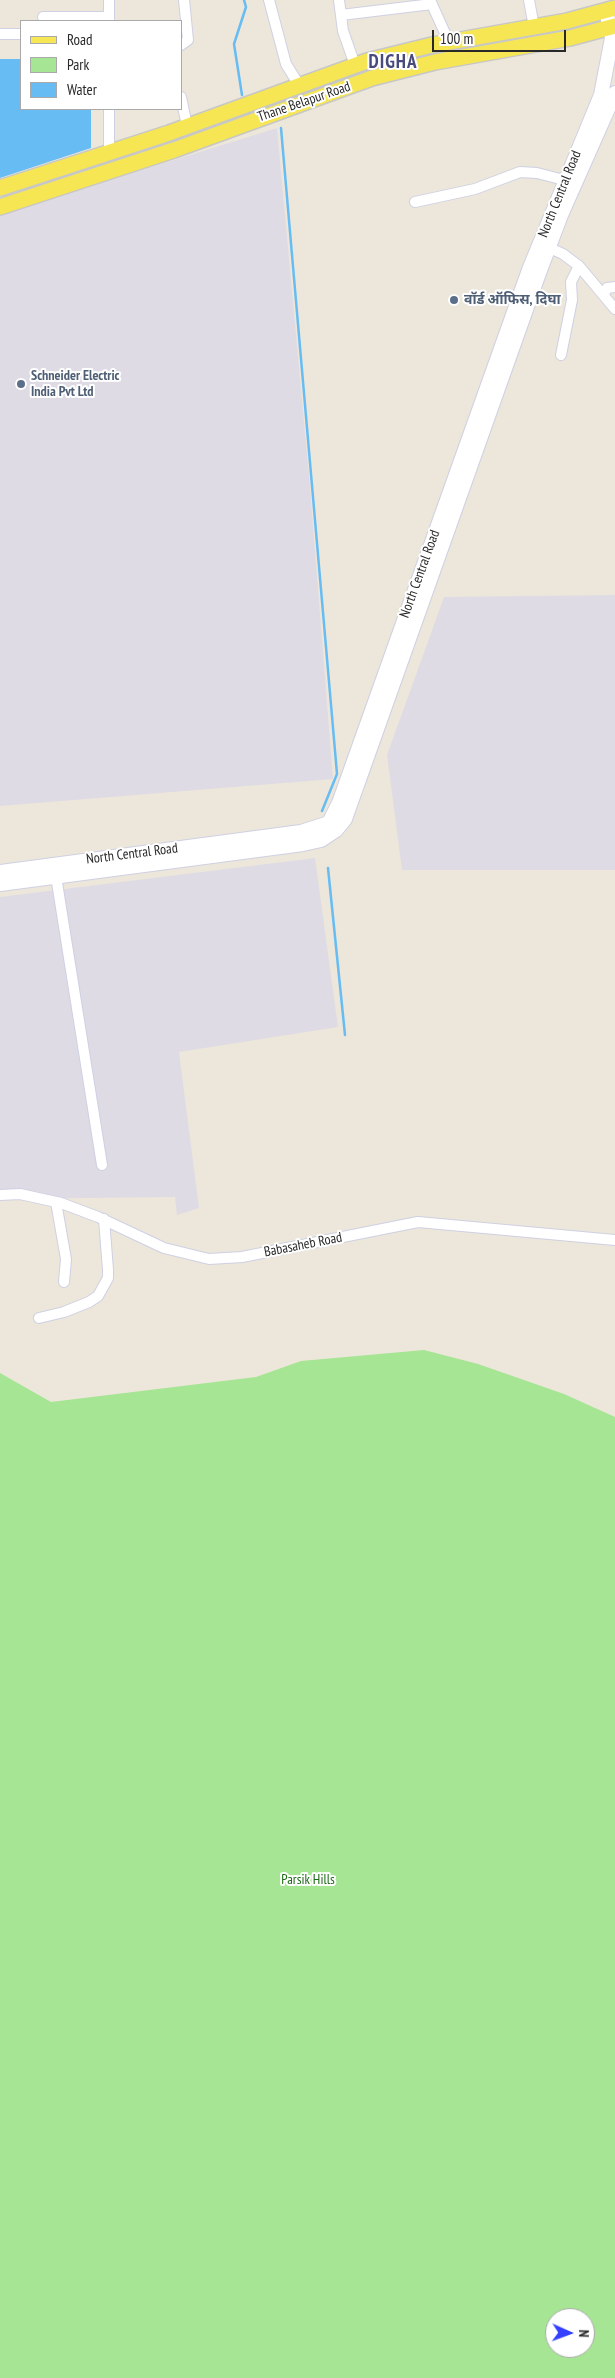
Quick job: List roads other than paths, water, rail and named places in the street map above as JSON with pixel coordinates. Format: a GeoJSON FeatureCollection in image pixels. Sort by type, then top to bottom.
{"type":"FeatureCollection","features":[{"type":"Feature","properties":{"kind":"main road","name":"Thane Belapur Road"},"geometry":{"type":"LineString","coordinates":[[0,188],[187,126],[355,66],[449,42],[534,27],[611,10]]}},
{"type":"Feature","properties":{"kind":"main road","name":"North Central Road"},"geometry":{"type":"LineString","coordinates":[[0,872],[55,870],[303,844],[321,840],[332,827],[345,819],[544,245],[570,182],[601,95],[610,56],[613,27],[611,10]]}},
{"type":"Feature","properties":{"kind":"main road","name":"Thane Belapur Road"},"geometry":{"type":"LineString","coordinates":[[0,207],[174,150],[372,78],[435,62],[570,38],[613,27]]}},
{"type":"Feature","properties":{"kind":"main road","name":"North Central Road"},"geometry":{"type":"LineString","coordinates":[[570,182],[610,119],[615,93]]}},
{"type":"Feature","properties":{"kind":"main road","name":"North Central Road"},"geometry":{"type":"LineString","coordinates":[[0,884],[55,870]]}},
{"type":"Feature","properties":{"kind":"street"},"geometry":{"type":"LineString","coordinates":[[43,17],[110,19],[109,0]]}},
{"type":"Feature","properties":{"kind":"street"},"geometry":{"type":"LineString","coordinates":[[182,43],[188,40],[184,0]]}},
{"type":"Feature","properties":{"kind":"street"},"geometry":{"type":"LineString","coordinates":[[269,0],[286,64],[299,85]]}},
{"type":"Feature","properties":{"kind":"street"},"geometry":{"type":"LineString","coordinates":[[339,0],[343,31],[355,66]]}},
{"type":"Feature","properties":{"kind":"street"},"geometry":{"type":"LineString","coordinates":[[529,0],[534,27]]}},
{"type":"Feature","properties":{"kind":"street"},"geometry":{"type":"LineString","coordinates":[[341,14],[431,2],[449,42]]}},
{"type":"Feature","properties":{"kind":"street"},"geometry":{"type":"LineString","coordinates":[[0,34],[20,34]]}},
{"type":"Feature","properties":{"kind":"street"},"geometry":{"type":"LineString","coordinates":[[182,102],[187,126]]}},
{"type":"Feature","properties":{"kind":"street"},"geometry":{"type":"LineString","coordinates":[[110,110],[110,152]]}},
{"type":"Feature","properties":{"kind":"street"},"geometry":{"type":"LineString","coordinates":[[416,202],[475,189],[520,172],[537,173],[570,182]]}},
{"type":"Feature","properties":{"kind":"street"},"geometry":{"type":"LineString","coordinates":[[544,245],[563,254],[579,266],[615,309]]}},
{"type":"Feature","properties":{"kind":"street"},"geometry":{"type":"LineString","coordinates":[[561,355],[572,300],[570,282],[579,266]]}},
{"type":"Feature","properties":{"kind":"street"},"geometry":{"type":"LineString","coordinates":[[604,294],[608,288],[615,287]]}},
{"type":"Feature","properties":{"kind":"street"},"geometry":{"type":"LineString","coordinates":[[55,870],[102,1165]]}},
{"type":"Feature","properties":{"kind":"street","name":"Babasaheb Road"},"geometry":{"type":"LineString","coordinates":[[0,1195],[20,1194],[56,1202],[104,1220],[164,1248],[209,1259],[242,1257],[418,1222],[615,1240]]}},
{"type":"Feature","properties":{"kind":"street"},"geometry":{"type":"LineString","coordinates":[[56,1202],[66,1259],[64,1282]]}},
{"type":"Feature","properties":{"kind":"street"},"geometry":{"type":"LineString","coordinates":[[39,1318],[64,1312],[89,1302],[98,1296],[108,1278],[104,1220]]}},
{"type":"Feature","properties":{"kind":"water"},"geometry":{"type":"Polygon","coordinates":[[[0,59],[20,59],[20,110],[91,110],[91,148],[0,178],[0,59]]]}},
{"type":"Feature","properties":{"kind":"waterway"},"geometry":{"type":"LineString","coordinates":[[242,95],[234,44],[246,7],[244,0]]}},
{"type":"Feature","properties":{"kind":"waterway"},"geometry":{"type":"LineString","coordinates":[[281,128],[337,774],[322,811]]}},
{"type":"Feature","properties":{"kind":"waterway"},"geometry":{"type":"LineString","coordinates":[[328,868],[345,1035]]}},
{"type":"Feature","properties":{"kind":"place","name":"वॉर्ड ऑफिस, दिघा"},"geometry":{"type":"Point","coordinates":[454,300]}},
{"type":"Feature","properties":{"kind":"place","name":"Schneider Electric India Pvt Ltd"},"geometry":{"type":"Point","coordinates":[21,384]}},
{"type":"Feature","properties":{"kind":"district","name":"DIGHA"},"geometry":{"type":"Point","coordinates":[393,63]}},
{"type":"Feature","properties":{"kind":"park label","name":"Parsik Hills"},"geometry":{"type":"Point","coordinates":[308,1880]}}]}
